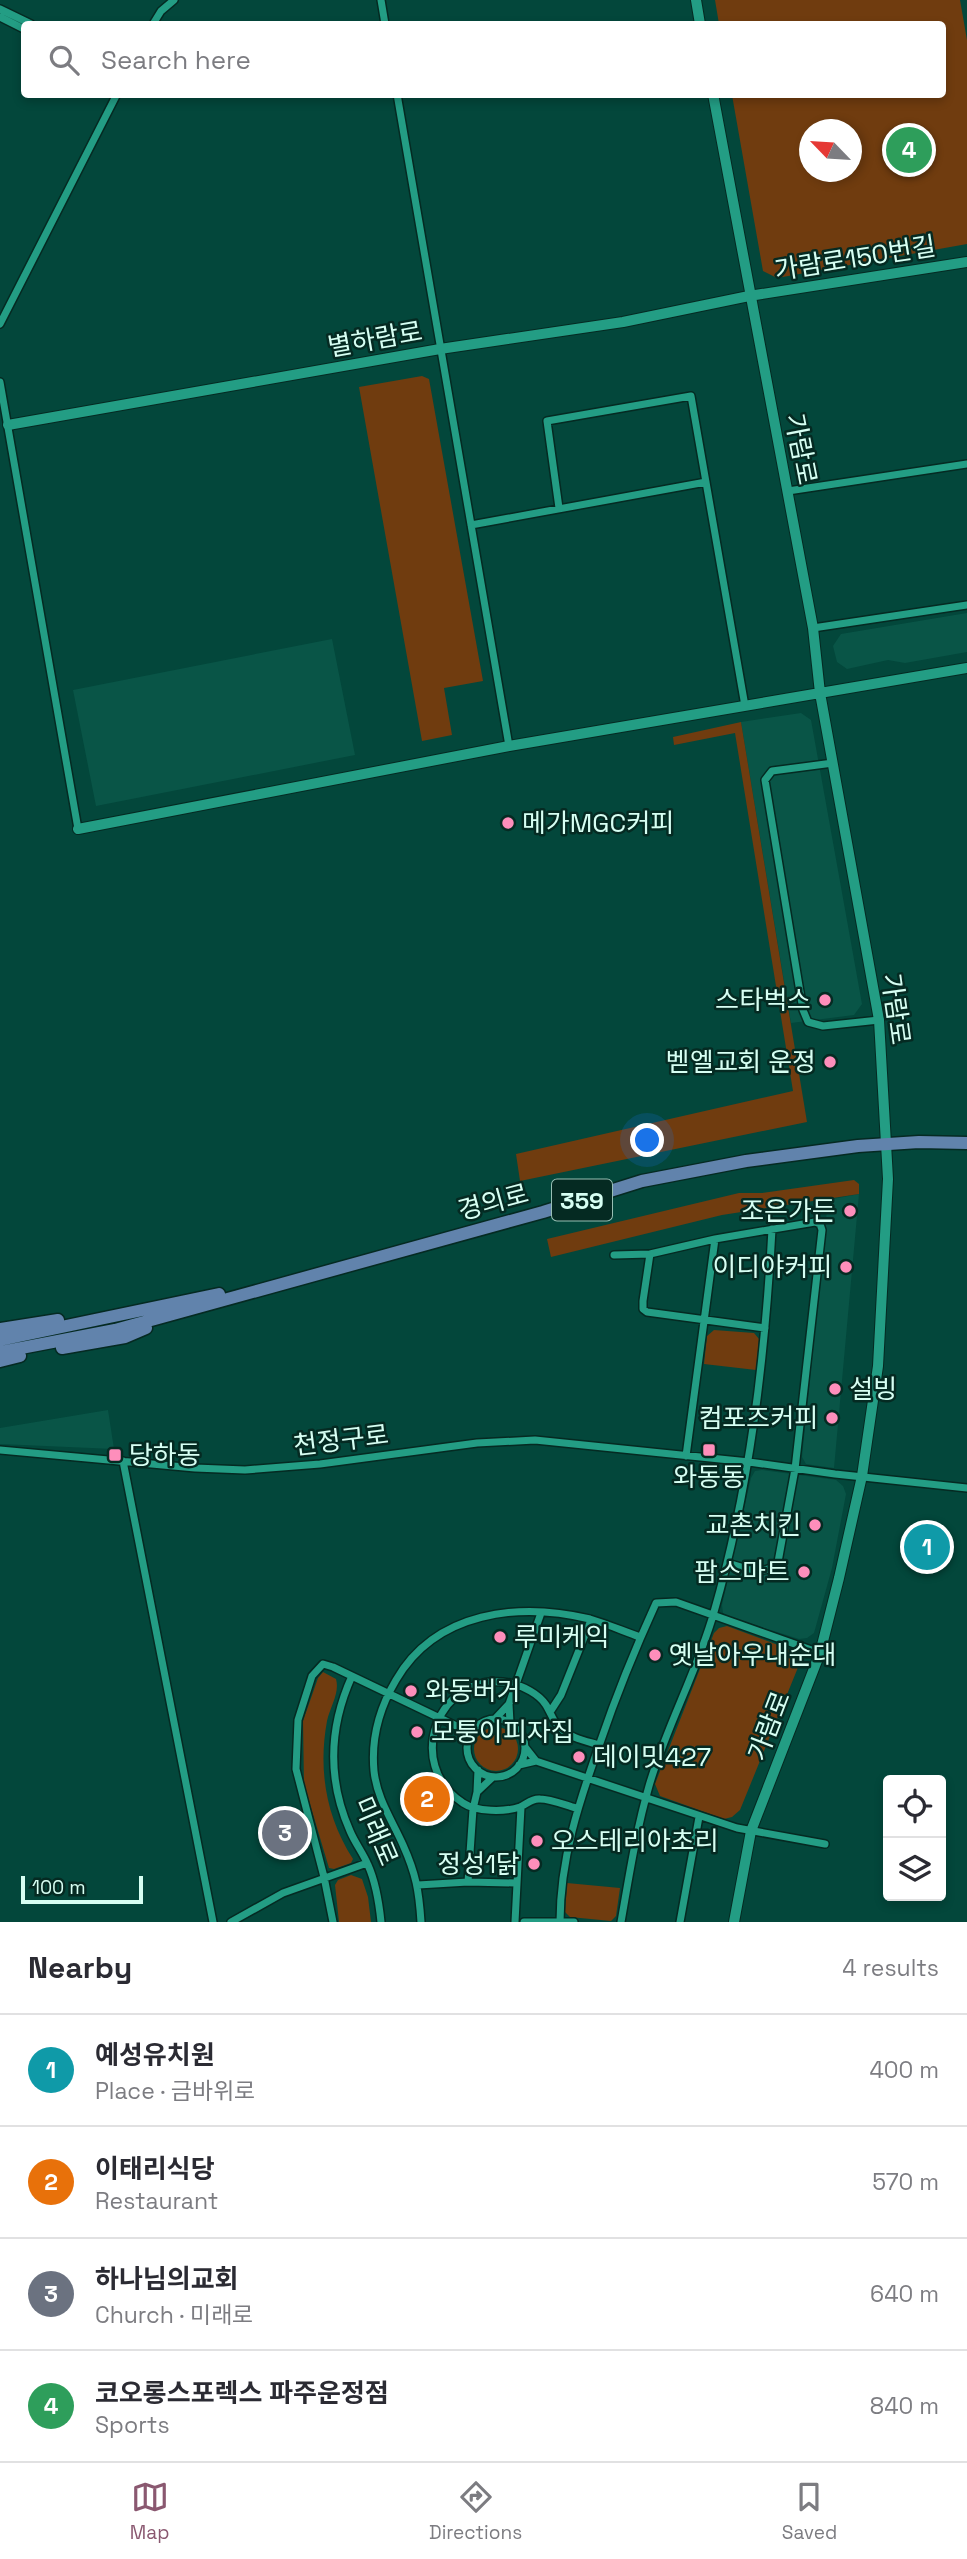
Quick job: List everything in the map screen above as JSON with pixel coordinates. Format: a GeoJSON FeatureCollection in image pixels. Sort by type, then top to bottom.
{"type":"FeatureCollection","features":[{"type":"Feature","properties":{"kind":"main road","name":"경의로"},"geometry":{"type":"LineString","coordinates":[[0,1339],[203,1302],[281,1283],[543,1212],[642,1181],[746,1161],[888,1144],[967,1143]]}},
{"type":"Feature","properties":{"kind":"main road","name":"경의로"},"geometry":{"type":"LineString","coordinates":[[0,1352],[115,1329],[203,1302]]}},
{"type":"Feature","properties":{"kind":"main road"},"geometry":{"type":"LineString","coordinates":[[0,1329],[203,1302]]}},
{"type":"Feature","properties":{"kind":"main road"},"geometry":{"type":"LineString","coordinates":[[0,1361],[125,1337],[203,1302]]}},
{"type":"Feature","properties":{"kind":"street"},"geometry":{"type":"LineString","coordinates":[[155,21],[161,11],[174,0]]}},
{"type":"Feature","properties":{"kind":"street"},"geometry":{"type":"LineString","coordinates":[[381,0],[384,21]]}},
{"type":"Feature","properties":{"kind":"street"},"geometry":{"type":"LineString","coordinates":[[696,0],[700,21]]}},
{"type":"Feature","properties":{"kind":"street"},"geometry":{"type":"LineString","coordinates":[[0,9],[25,21]]}},
{"type":"Feature","properties":{"kind":"street"},"geometry":{"type":"LineString","coordinates":[[0,16],[21,27]]}},
{"type":"Feature","properties":{"kind":"street"},"geometry":{"type":"LineString","coordinates":[[0,324],[115,98]]}},
{"type":"Feature","properties":{"kind":"street"},"geometry":{"type":"LineString","coordinates":[[398,98],[509,746]]}},
{"type":"Feature","properties":{"kind":"street","name":"가람로"},"geometry":{"type":"LineString","coordinates":[[714,98],[813,628],[820,693],[878,1020],[888,1144],[878,1366],[862,1476],[820,1653],[751,1831],[734,1922]]}},
{"type":"Feature","properties":{"kind":"street","name":"가람로150번길"},"geometry":{"type":"LineString","coordinates":[[749,296],[967,262]]}},
{"type":"Feature","properties":{"kind":"street","name":"별하람로"},"geometry":{"type":"LineString","coordinates":[[8,425],[440,349],[623,322],[749,296]]}},
{"type":"Feature","properties":{"kind":"street"},"geometry":{"type":"LineString","coordinates":[[0,382],[78,829],[509,746],[967,668]]}},
{"type":"Feature","properties":{"kind":"street"},"geometry":{"type":"LineString","coordinates":[[559,508],[547,421],[691,396],[745,706]]}},
{"type":"Feature","properties":{"kind":"street"},"geometry":{"type":"LineString","coordinates":[[788,491],[967,464]]}},
{"type":"Feature","properties":{"kind":"street"},"geometry":{"type":"LineString","coordinates":[[471,525],[706,482]]}},
{"type":"Feature","properties":{"kind":"street"},"geometry":{"type":"LineString","coordinates":[[813,628],[967,605]]}},
{"type":"Feature","properties":{"kind":"street"},"geometry":{"type":"LineString","coordinates":[[833,763],[772,771],[765,780],[803,1010],[808,1022],[819,1025],[878,1020]]}},
{"type":"Feature","properties":{"kind":"street"},"geometry":{"type":"LineString","coordinates":[[614,1255],[650,1254],[715,1238],[815,1222],[820,1224],[822,1230],[795,1469],[778,1562],[768,1571],[727,1563]]}},
{"type":"Feature","properties":{"kind":"street"},"geometry":{"type":"LineString","coordinates":[[621,1922],[646,1797],[713,1615],[727,1563],[749,1462],[765,1328],[772,1229]]}},
{"type":"Feature","properties":{"kind":"street"},"geometry":{"type":"LineString","coordinates":[[686,1456],[715,1238]]}},
{"type":"Feature","properties":{"kind":"street"},"geometry":{"type":"LineString","coordinates":[[650,1254],[643,1309],[647,1312],[765,1328]]}},
{"type":"Feature","properties":{"kind":"street","name":"천정구로"},"geometry":{"type":"LineString","coordinates":[[0,1450],[220,1469],[272,1469],[477,1443],[535,1440],[967,1488]]}},
{"type":"Feature","properties":{"kind":"street"},"geometry":{"type":"LineString","coordinates":[[123,1461],[213,1922]]}},
{"type":"Feature","properties":{"kind":"street"},"geometry":{"type":"LineString","coordinates":[[560,1922],[562,1876],[576,1808],[640,1637],[656,1603],[676,1602],[820,1653]]}},
{"type":"Feature","properties":{"kind":"street"},"geometry":{"type":"LineString","coordinates":[[421,1922],[418,1885],[383,1806],[374,1773],[373,1745],[379,1716],[400,1672],[418,1651],[440,1634],[464,1621],[491,1614],[541,1613],[591,1620],[640,1637]]}},
{"type":"Feature","properties":{"kind":"street"},"geometry":{"type":"LineString","coordinates":[[510,1723],[509,1704],[514,1684],[541,1613]]}},
{"type":"Feature","properties":{"kind":"street"},"geometry":{"type":"LineString","coordinates":[[550,1712],[561,1695],[591,1620]]}},
{"type":"Feature","properties":{"kind":"street"},"geometry":{"type":"LineString","coordinates":[[332,1922],[324,1877],[296,1769],[298,1720],[313,1676],[320,1666],[323,1664],[333,1667],[471,1733]]}},
{"type":"Feature","properties":{"kind":"street","name":"미래로"},"geometry":{"type":"LineString","coordinates":[[352,1676],[334,1728],[333,1769],[342,1811],[375,1883],[381,1922]]}},
{"type":"Feature","properties":{"kind":"street"},"geometry":{"type":"LineString","coordinates":[[576,1808],[540,1798],[521,1807],[473,1809],[453,1796],[439,1779],[433,1758],[433,1738],[438,1717],[449,1703],[468,1688],[499,1682],[514,1684],[531,1692],[545,1704],[560,1728],[569,1735],[599,1745]]}},
{"type":"Feature","properties":{"kind":"street"},"geometry":{"type":"LineString","coordinates":[[493,1777],[478,1770],[469,1758],[467,1749],[471,1733],[479,1724],[495,1719],[509,1704]]}},
{"type":"Feature","properties":{"kind":"street"},"geometry":{"type":"LineString","coordinates":[[495,1719],[510,1723],[521,1732],[525,1746],[536,1761]]}},
{"type":"Feature","properties":{"kind":"street"},"geometry":{"type":"LineString","coordinates":[[477,1792],[493,1777],[509,1774],[519,1765],[525,1746]]}},
{"type":"Feature","properties":{"kind":"street"},"geometry":{"type":"LineString","coordinates":[[519,1765],[536,1761],[699,1817],[751,1831],[825,1844]]}},
{"type":"Feature","properties":{"kind":"street"},"geometry":{"type":"LineString","coordinates":[[468,1882],[478,1770]]}},
{"type":"Feature","properties":{"kind":"street"},"geometry":{"type":"LineString","coordinates":[[515,1922],[521,1807]]}},
{"type":"Feature","properties":{"kind":"street"},"geometry":{"type":"LineString","coordinates":[[680,1922],[699,1817]]}},
{"type":"Feature","properties":{"kind":"street"},"geometry":{"type":"LineString","coordinates":[[231,1922],[264,1902],[324,1877],[367,1863]]}},
{"type":"Feature","properties":{"kind":"street"},"geometry":{"type":"LineString","coordinates":[[418,1885],[516,1883]]}},
{"type":"Feature","properties":{"kind":"street"},"geometry":{"type":"LineString","coordinates":[[524,1922],[574,1922]]}},
{"type":"Feature","properties":{"kind":"shaded area"},"geometry":{"type":"Polygon","coordinates":[[[715,0],[960,0],[967,40],[967,244],[777,278],[763,271],[733,98],[946,98],[946,21],[718,21],[715,0]]]}},
{"type":"Feature","properties":{"kind":"shaded area"},"geometry":{"type":"Polygon","coordinates":[[[422,376],[429,379],[483,681],[444,688],[452,735],[422,741],[359,387],[422,376]]]}},
{"type":"Feature","properties":{"kind":"shaded area"},"geometry":{"type":"Polygon","coordinates":[[[967,613],[967,652],[905,663],[888,660],[847,669],[837,662],[833,646],[841,634],[967,613]]]}},
{"type":"Feature","properties":{"kind":"shaded area"},"geometry":{"type":"Polygon","coordinates":[[[332,639],[355,755],[96,806],[73,690],[332,639]]]}},
{"type":"Feature","properties":{"kind":"shaded area"},"geometry":{"type":"Polygon","coordinates":[[[801,713],[811,720],[862,1004],[854,1015],[791,1023],[741,722],[801,713]]]}},
{"type":"Feature","properties":{"kind":"shaded area"},"geometry":{"type":"Polygon","coordinates":[[[741,722],[807,1122],[520,1181],[516,1154],[793,1091],[735,733],[674,745],[673,737],[741,722]]]}},
{"type":"Feature","properties":{"kind":"shaded area"},"geometry":{"type":"Polygon","coordinates":[[[854,1180],[859,1184],[859,1194],[722,1215],[551,1257],[547,1239],[739,1193],[762,1193],[854,1180]]]}},
{"type":"Feature","properties":{"kind":"shaded area"},"geometry":{"type":"Polygon","coordinates":[[[859,1194],[834,1468],[806,1464],[802,1457],[828,1200],[859,1194]]]}},
{"type":"Feature","properties":{"kind":"shaded area"},"geometry":{"type":"Polygon","coordinates":[[[714,1330],[754,1333],[759,1339],[756,1370],[704,1364],[707,1336],[714,1330]]]}},
{"type":"Feature","properties":{"kind":"shaded area"},"geometry":{"type":"Polygon","coordinates":[[[108,1410],[114,1449],[0,1444],[0,1428],[108,1410]]]}},
{"type":"Feature","properties":{"kind":"shaded area"},"geometry":{"type":"Polygon","coordinates":[[[755,1471],[836,1480],[843,1486],[846,1494],[832,1568],[814,1633],[807,1638],[799,1639],[723,1613],[722,1605],[751,1478],[755,1471]]]}},
{"type":"Feature","properties":{"kind":"shaded area"},"geometry":{"type":"Polygon","coordinates":[[[727,1626],[794,1651],[800,1657],[740,1810],[732,1817],[724,1819],[660,1796],[655,1784],[714,1633],[727,1626]]]}},
{"type":"Feature","properties":{"kind":"shaded area"},"geometry":{"type":"Polygon","coordinates":[[[323,1672],[336,1679],[337,1684],[324,1739],[326,1793],[336,1827],[353,1859],[351,1863],[334,1869],[329,1868],[304,1784],[303,1721],[318,1678],[323,1672]]]}},
{"type":"Feature","properties":{"kind":"shaded area"},"geometry":{"type":"Polygon","coordinates":[[[496,1727],[505,1728],[512,1733],[517,1740],[517,1758],[512,1765],[505,1770],[496,1771],[487,1770],[480,1765],[475,1758],[474,1749],[475,1740],[480,1733],[487,1728],[496,1727]]]}},
{"type":"Feature","properties":{"kind":"shaded area"},"geometry":{"type":"Polygon","coordinates":[[[351,1875],[362,1879],[368,1897],[371,1922],[339,1922],[335,1885],[338,1880],[351,1875]]]}},
{"type":"Feature","properties":{"kind":"shaded area"},"geometry":{"type":"Polygon","coordinates":[[[567,1883],[620,1888],[616,1916],[611,1921],[570,1917],[565,1912],[567,1883]]]}},
{"type":"Feature","properties":{"kind":"place","name":"코오롱스포렉스 파주운정점"},"geometry":{"type":"Point","coordinates":[909,150]}},
{"type":"Feature","properties":{"kind":"place","name":"메가MGC커피"},"geometry":{"type":"Point","coordinates":[508,823]}},
{"type":"Feature","properties":{"kind":"place","name":"스타벅스"},"geometry":{"type":"Point","coordinates":[825,1000]}},
{"type":"Feature","properties":{"kind":"place","name":"벧엘교회 운정"},"geometry":{"type":"Point","coordinates":[830,1062]}},
{"type":"Feature","properties":{"kind":"place","name":"조은가든"},"geometry":{"type":"Point","coordinates":[850,1211]}},
{"type":"Feature","properties":{"kind":"place","name":"이디야커피"},"geometry":{"type":"Point","coordinates":[846,1267]}},
{"type":"Feature","properties":{"kind":"place","name":"설빙"},"geometry":{"type":"Point","coordinates":[835,1389]}},
{"type":"Feature","properties":{"kind":"place","name":"컴포즈커피"},"geometry":{"type":"Point","coordinates":[832,1418]}},
{"type":"Feature","properties":{"kind":"place","name":"와동동"},"geometry":{"type":"Point","coordinates":[709,1450]}},
{"type":"Feature","properties":{"kind":"place","name":"당하동"},"geometry":{"type":"Point","coordinates":[115,1455]}},
{"type":"Feature","properties":{"kind":"place","name":"교촌치킨"},"geometry":{"type":"Point","coordinates":[815,1525]}},
{"type":"Feature","properties":{"kind":"place","name":"예성유치원"},"geometry":{"type":"Point","coordinates":[927,1547]}},
{"type":"Feature","properties":{"kind":"place","name":"팜스마트"},"geometry":{"type":"Point","coordinates":[804,1572]}},
{"type":"Feature","properties":{"kind":"place","name":"루미케익"},"geometry":{"type":"Point","coordinates":[500,1637]}},
{"type":"Feature","properties":{"kind":"place","name":"옛날아우내순대"},"geometry":{"type":"Point","coordinates":[655,1655]}},
{"type":"Feature","properties":{"kind":"place","name":"와동버거"},"geometry":{"type":"Point","coordinates":[411,1691]}},
{"type":"Feature","properties":{"kind":"place","name":"모퉁이피자집"},"geometry":{"type":"Point","coordinates":[417,1732]}},
{"type":"Feature","properties":{"kind":"place","name":"데이밋427"},"geometry":{"type":"Point","coordinates":[579,1757]}},
{"type":"Feature","properties":{"kind":"place","name":"이태리식당"},"geometry":{"type":"Point","coordinates":[427,1799]}},
{"type":"Feature","properties":{"kind":"place","name":"하나님의교회"},"geometry":{"type":"Point","coordinates":[285,1833]}},
{"type":"Feature","properties":{"kind":"place","name":"오스테리아초리"},"geometry":{"type":"Point","coordinates":[537,1841]}},
{"type":"Feature","properties":{"kind":"place","name":"정성1닭"},"geometry":{"type":"Point","coordinates":[534,1864]}}]}
